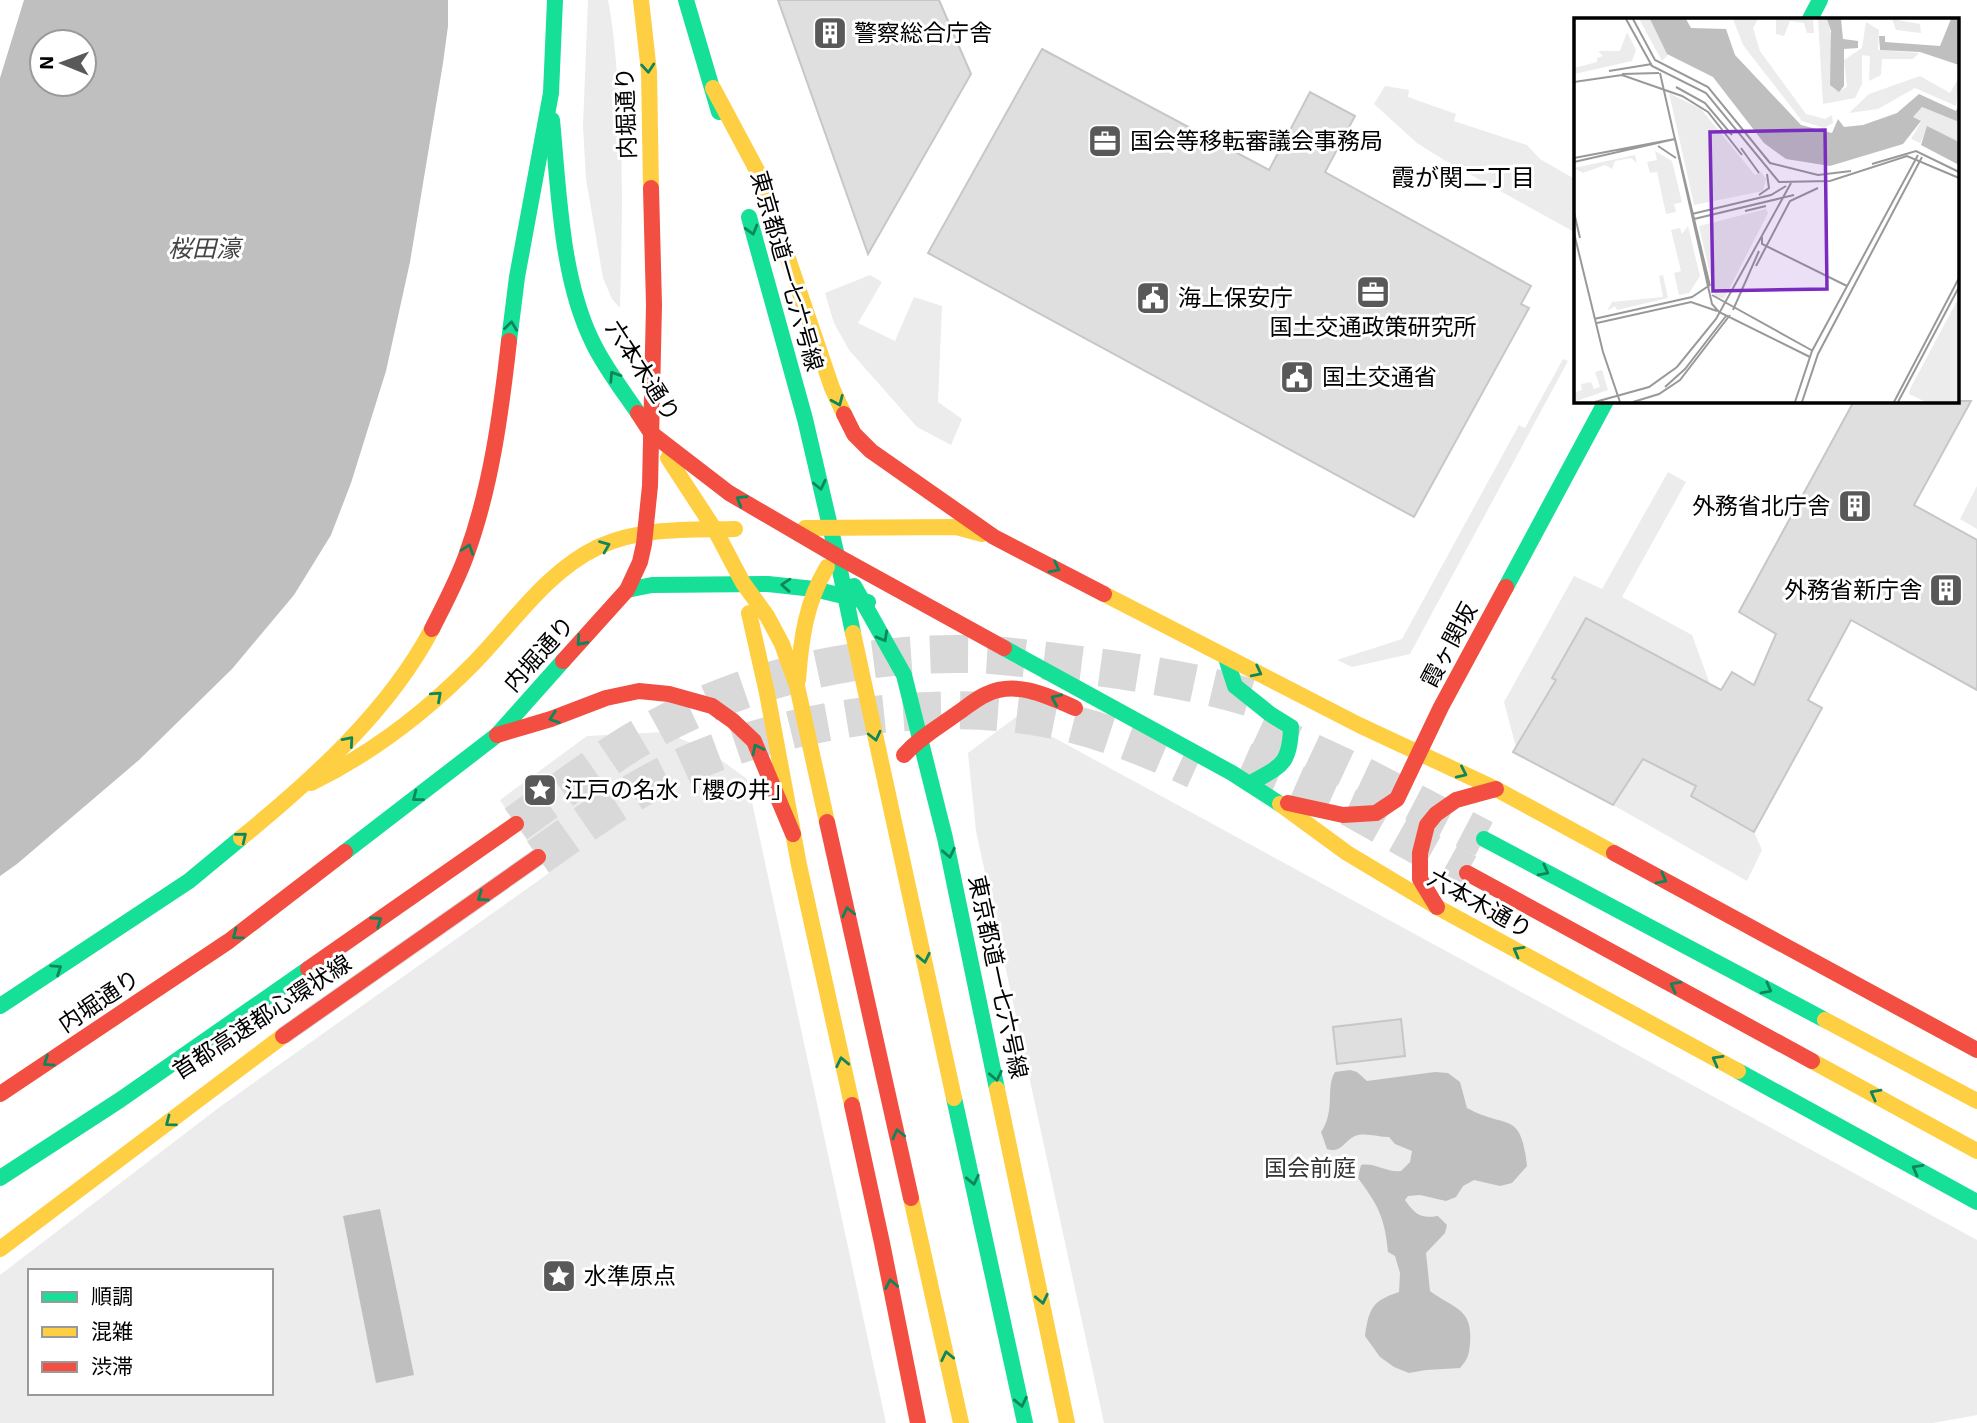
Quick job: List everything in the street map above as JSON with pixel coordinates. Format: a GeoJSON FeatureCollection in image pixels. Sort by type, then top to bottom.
{"type":"FeatureCollection","features":[{"type":"Feature","properties":{"kind":"main road"},"geometry":{"type":"LineString","coordinates":[[0,1006],[189,881],[278,808],[337,753],[390,693],[425,642],[466,556],[488,476],[505,378],[517,277],[551,93],[555,0]]}},
{"type":"Feature","properties":{"kind":"main road","name":"内堀通り"},"geometry":{"type":"LineString","coordinates":[[0,1094],[229,942],[497,735],[627,590],[640,562],[645,534],[652,433],[654,304],[650,86],[641,0]]}},
{"type":"Feature","properties":{"kind":"main road","name":"東京都道一七六号線"},"geometry":{"type":"LineString","coordinates":[[686,0],[731,154]]}},
{"type":"Feature","properties":{"kind":"main road"},"geometry":{"type":"LineString","coordinates":[[1811,18],[1820,0]]}},
{"type":"Feature","properties":{"kind":"main road"},"geometry":{"type":"LineString","coordinates":[[713,88],[760,176],[832,388],[855,434],[871,450],[994,537],[1359,725],[1496,789],[1977,1050]]}},
{"type":"Feature","properties":{"kind":"main road","name":"六本木通り"},"geometry":{"type":"LineString","coordinates":[[551,93],[562,226],[575,297],[594,345],[652,433],[729,493],[788,528],[848,548],[971,630],[1232,773],[1348,853],[1437,907],[1977,1202]]}},
{"type":"Feature","properties":{"kind":"main road","name":"東京都道一七六号線"},"geometry":{"type":"LineString","coordinates":[[746,207],[805,419],[830,527],[848,548],[862,600],[904,675],[946,838],[1067,1423]]}},
{"type":"Feature","properties":{"kind":"main road","name":"霞ヶ関坂"},"geometry":{"type":"LineString","coordinates":[[1274,800],[1343,815],[1376,813],[1397,799],[1418,752],[1605,402]]}},
{"type":"Feature","properties":{"kind":"main road"},"geometry":{"type":"LineString","coordinates":[[652,433],[715,530],[743,583],[772,625],[797,686],[961,1423]]}},
{"type":"Feature","properties":{"kind":"main road"},"geometry":{"type":"LineString","coordinates":[[300,788],[340,771],[402,729],[473,664],[554,575],[574,561],[622,538],[659,531],[830,527],[956,527],[994,537]]}},
{"type":"Feature","properties":{"kind":"main road"},"geometry":{"type":"LineString","coordinates":[[797,686],[806,609],[818,580],[830,562],[867,537],[905,527]]}},
{"type":"Feature","properties":{"kind":"main road","name":"東京都道一七六号線"},"geometry":{"type":"LineString","coordinates":[[848,548],[845,596],[1026,1423]]}},
{"type":"Feature","properties":{"kind":"main road"},"geometry":{"type":"LineString","coordinates":[[743,583],[793,834],[883,1243],[918,1423]]}},
{"type":"Feature","properties":{"kind":"main road"},"geometry":{"type":"LineString","coordinates":[[627,590],[652,584],[743,583],[814,589],[887,607]]}},
{"type":"Feature","properties":{"kind":"main road","name":"六本木通り"},"geometry":{"type":"LineString","coordinates":[[911,613],[971,630]]}},
{"type":"Feature","properties":{"kind":"main road"},"geometry":{"type":"LineString","coordinates":[[1226,656],[1235,685],[1291,727],[1291,748],[1286,761],[1249,784]]}},
{"type":"Feature","properties":{"kind":"main road"},"geometry":{"type":"LineString","coordinates":[[888,794],[899,761],[920,737],[987,694],[1013,688],[1043,694],[1232,773]]}},
{"type":"Feature","properties":{"kind":"main road"},"geometry":{"type":"LineString","coordinates":[[497,735],[551,719],[606,698],[639,691],[669,694],[712,706],[754,741],[793,834]]}},
{"type":"Feature","properties":{"kind":"main road"},"geometry":{"type":"LineString","coordinates":[[1400,816],[1400,800],[1418,752]]}},
{"type":"Feature","properties":{"kind":"main road"},"geometry":{"type":"LineString","coordinates":[[1419,879],[1420,853],[1427,825],[1436,814],[1456,800],[1496,789]]}},
{"type":"Feature","properties":{"kind":"main road","name":"首都高速都心環状線"},"geometry":{"type":"LineString","coordinates":[[0,1178],[120,1100],[516,824]]}},
{"type":"Feature","properties":{"kind":"main road"},"geometry":{"type":"LineString","coordinates":[[1484,839],[1977,1101]]}},
{"type":"Feature","properties":{"kind":"main road"},"geometry":{"type":"LineString","coordinates":[[1404,846],[1406,855],[1437,907]]}},
{"type":"Feature","properties":{"kind":"main road","name":"首都高速都心環状線"},"geometry":{"type":"LineString","coordinates":[[171,1101],[229,1070],[283,1036],[537,857]]}},
{"type":"Feature","properties":{"kind":"main road"},"geometry":{"type":"LineString","coordinates":[[1467,873],[1977,1151]]}},
{"type":"Feature","properties":{"kind":"main road"},"geometry":{"type":"LineString","coordinates":[[0,1250],[283,1036]]}},
{"type":"Feature","properties":{"kind":"main road"},"geometry":{"type":"LineString","coordinates":[[0,1196],[48,1165]]}},
{"type":"Feature","properties":{"kind":"green space"},"geometry":{"type":"Polygon","coordinates":[[[588,0],[608,0],[614,38],[622,163],[620,308],[612,299],[603,278],[586,179],[583,126],[588,0]]]}},
{"type":"Feature","properties":{"kind":"green space"},"geometry":{"type":"Polygon","coordinates":[[[1385,86],[1409,90],[1408,97],[1456,114],[1454,121],[1527,145],[1540,159],[1574,179],[1574,232],[1417,143],[1374,104],[1385,86]]]}},
{"type":"Feature","properties":{"kind":"green space"},"geometry":{"type":"Polygon","coordinates":[[[870,275],[882,282],[858,323],[895,341],[914,297],[942,306],[938,402],[962,419],[951,445],[917,427],[849,350],[834,323],[825,293],[870,275]]]}},
{"type":"Feature","properties":{"kind":"green space"},"geometry":{"type":"Polygon","coordinates":[[[1563,359],[1568,361],[1410,654],[1352,667],[1337,660],[1402,639],[1519,425],[1525,428],[1563,359]]]}},
{"type":"Feature","properties":{"kind":"green space"},"geometry":{"type":"Polygon","coordinates":[[[1668,472],[1686,482],[1622,597],[1692,635],[1710,684],[1586,618],[1552,678],[1678,745],[1696,786],[1691,796],[1754,832],[1762,850],[1747,881],[1613,805],[1632,776],[1545,698],[1516,747],[1504,702],[1574,576],[1602,589],[1668,472]]]}},
{"type":"Feature","properties":{"kind":"green space"},"geometry":{"type":"Polygon","coordinates":[[[1977,486],[1977,529],[1960,519],[1977,486]]]}},
{"type":"Feature","properties":{"kind":"green space","name":"国会前庭"},"geometry":{"type":"Polygon","coordinates":[[[1016,717],[1977,1240],[1977,1415],[1933,1423],[1104,1423],[976,831],[968,753],[1016,717]]]}},
{"type":"Feature","properties":{"kind":"green space"},"geometry":{"type":"Polygon","coordinates":[[[664,732],[706,749],[747,779],[886,1423],[0,1423],[0,1275],[221,1106],[549,873],[500,800],[587,736],[664,732]]]}},
{"type":"Feature","properties":{"kind":"water","name":"桜田濠"},"geometry":{"type":"Polygon","coordinates":[[[24,0],[448,0],[443,63],[410,262],[386,371],[351,483],[331,535],[294,595],[232,669],[139,760],[0,876],[0,78],[24,0]]]}},
{"type":"Feature","properties":{"kind":"water"},"geometry":{"type":"Polygon","coordinates":[[[1335,1072],[1357,1072],[1367,1081],[1435,1072],[1448,1073],[1460,1082],[1467,1108],[1510,1124],[1521,1136],[1527,1166],[1512,1183],[1500,1186],[1474,1180],[1463,1186],[1456,1197],[1446,1201],[1420,1195],[1408,1196],[1405,1200],[1418,1214],[1438,1216],[1447,1225],[1445,1233],[1426,1253],[1430,1291],[1460,1311],[1468,1323],[1469,1351],[1460,1368],[1409,1373],[1380,1357],[1365,1336],[1373,1307],[1377,1302],[1399,1292],[1400,1273],[1395,1256],[1388,1252],[1379,1212],[1358,1178],[1361,1165],[1401,1171],[1410,1162],[1412,1151],[1395,1144],[1389,1137],[1367,1135],[1355,1136],[1336,1150],[1327,1149],[1321,1132],[1328,1116],[1332,1078],[1335,1072]]]}},
{"type":"Feature","properties":{"kind":"water"},"geometry":{"type":"Polygon","coordinates":[[[380,1209],[414,1375],[376,1383],[343,1216],[380,1209]]]}},
{"type":"Feature","properties":{"kind":"building"},"geometry":{"type":"Polygon","coordinates":[[[778,0],[939,0],[971,74],[868,254],[778,0]]]}},
{"type":"Feature","properties":{"kind":"building"},"geometry":{"type":"Polygon","coordinates":[[[1042,49],[1269,170],[1310,92],[1355,116],[1325,172],[1531,286],[1521,304],[1529,308],[1414,517],[928,253],[1042,49]]]}},
{"type":"Feature","properties":{"kind":"building"},"geometry":{"type":"Polygon","coordinates":[[[1971,401],[1914,505],[1977,540],[1977,690],[1851,620],[1808,700],[1822,708],[1754,832],[1691,796],[1696,786],[1643,759],[1613,805],[1513,752],[1556,680],[1552,678],[1586,618],[1721,690],[1732,672],[1754,685],[1776,634],[1739,612],[1853,402],[1971,401]]]}},
{"type":"Feature","properties":{"kind":"building"},"geometry":{"type":"Polygon","coordinates":[[[1401,1019],[1405,1056],[1337,1064],[1333,1027],[1401,1019]]]}},
{"type":"Feature","properties":{"kind":"tunnel"},"geometry":{"type":"LineString","coordinates":[[516,824],[614,754],[667,723],[747,688],[832,666],[918,655],[1004,656],[1170,678],[1264,702]]}},
{"type":"Feature","properties":{"kind":"tunnel"},"geometry":{"type":"LineString","coordinates":[[538,857],[633,793],[709,755],[755,739],[854,718],[955,710],[1050,719],[1124,740],[1195,770]]}},
{"type":"Feature","properties":{"kind":"tunnel"},"geometry":{"type":"LineString","coordinates":[[1260,728],[1369,779],[1484,839]]}},
{"type":"Feature","properties":{"kind":"tunnel"},"geometry":{"type":"LineString","coordinates":[[1244,761],[1351,808],[1467,873]]}},
{"type":"Feature","properties":{"kind":"traffic: fast"},"geometry":{"type":"LineString","coordinates":[[509,341],[517,277],[551,93],[555,0]]}},
{"type":"Feature","properties":{"kind":"traffic: fast"},"geometry":{"type":"LineString","coordinates":[[686,0],[719,112]]}},
{"type":"Feature","properties":{"kind":"traffic: fast"},"geometry":{"type":"LineString","coordinates":[[1811,18],[1820,0]]}},
{"type":"Feature","properties":{"kind":"traffic: fast"},"geometry":{"type":"LineString","coordinates":[[552,120],[563,236],[575,293],[594,345],[638,413]]}},
{"type":"Feature","properties":{"kind":"traffic: fast"},"geometry":{"type":"LineString","coordinates":[[749,217],[805,419],[853,633]]}},
{"type":"Feature","properties":{"kind":"traffic: fast"},"geometry":{"type":"LineString","coordinates":[[1506,587],[1605,402]]}},
{"type":"Feature","properties":{"kind":"traffic: fast"},"geometry":{"type":"LineString","coordinates":[[627,590],[652,585],[768,584],[814,589],[868,602]]}},
{"type":"Feature","properties":{"kind":"traffic: fast"},"geometry":{"type":"LineString","coordinates":[[854,586],[904,675],[945,838],[997,1089]]}},
{"type":"Feature","properties":{"kind":"traffic: fast"},"geometry":{"type":"LineString","coordinates":[[1004,648],[1232,773],[1280,804]]}},
{"type":"Feature","properties":{"kind":"traffic: fast"},"geometry":{"type":"LineString","coordinates":[[1226,658],[1235,686],[1291,727],[1288,750],[1281,763],[1249,784]]}},
{"type":"Feature","properties":{"kind":"traffic: fast"},"geometry":{"type":"LineString","coordinates":[[345,852],[497,735],[563,661]]}},
{"type":"Feature","properties":{"kind":"traffic: fast"},"geometry":{"type":"LineString","coordinates":[[0,1006],[189,881],[241,838]]}},
{"type":"Feature","properties":{"kind":"traffic: fast"},"geometry":{"type":"LineString","coordinates":[[1484,839],[1825,1020]]}},
{"type":"Feature","properties":{"kind":"traffic: fast"},"geometry":{"type":"LineString","coordinates":[[0,1178],[120,1100],[308,969]]}},
{"type":"Feature","properties":{"kind":"traffic: fast"},"geometry":{"type":"LineString","coordinates":[[1738,1071],[1977,1202]]}},
{"type":"Feature","properties":{"kind":"traffic: fast"},"geometry":{"type":"LineString","coordinates":[[954,1098],[1025,1423]]}},
{"type":"Feature","properties":{"kind":"traffic: slow"},"geometry":{"type":"LineString","coordinates":[[641,0],[649,72],[651,188]]}},
{"type":"Feature","properties":{"kind":"traffic: slow"},"geometry":{"type":"LineString","coordinates":[[713,88],[760,176],[832,388],[844,414]]}},
{"type":"Feature","properties":{"kind":"traffic: slow"},"geometry":{"type":"LineString","coordinates":[[668,458],[715,530],[743,583],[767,616],[782,644],[797,686],[827,822]]}},
{"type":"Feature","properties":{"kind":"traffic: slow"},"geometry":{"type":"LineString","coordinates":[[805,528],[956,527],[982,534]]}},
{"type":"Feature","properties":{"kind":"traffic: slow"},"geometry":{"type":"LineString","coordinates":[[311,783],[377,745],[418,715],[474,663],[546,584],[579,558],[598,547],[631,536],[665,531],[735,529]]}},
{"type":"Feature","properties":{"kind":"traffic: slow"},"geometry":{"type":"LineString","coordinates":[[798,680],[806,621],[814,594],[827,567]]}},
{"type":"Feature","properties":{"kind":"traffic: slow"},"geometry":{"type":"LineString","coordinates":[[1104,594],[1359,725],[1496,789],[1614,853]]}},
{"type":"Feature","properties":{"kind":"traffic: slow"},"geometry":{"type":"LineString","coordinates":[[749,613],[799,865],[852,1105]]}},
{"type":"Feature","properties":{"kind":"traffic: slow"},"geometry":{"type":"LineString","coordinates":[[241,838],[347,743],[394,688],[432,629]]}},
{"type":"Feature","properties":{"kind":"traffic: slow"},"geometry":{"type":"LineString","coordinates":[[853,633],[954,1098]]}},
{"type":"Feature","properties":{"kind":"traffic: slow"},"geometry":{"type":"LineString","coordinates":[[1280,804],[1347,853],[1437,907],[1738,1071]]}},
{"type":"Feature","properties":{"kind":"traffic: slow"},"geometry":{"type":"LineString","coordinates":[[1825,1020],[1977,1101]]}},
{"type":"Feature","properties":{"kind":"traffic: slow"},"geometry":{"type":"LineString","coordinates":[[0,1249],[283,1036]]}},
{"type":"Feature","properties":{"kind":"traffic: slow"},"geometry":{"type":"LineString","coordinates":[[1812,1061],[1977,1151]]}},
{"type":"Feature","properties":{"kind":"traffic: slow"},"geometry":{"type":"LineString","coordinates":[[997,1089],[1067,1423]]}},
{"type":"Feature","properties":{"kind":"traffic: slow"},"geometry":{"type":"LineString","coordinates":[[911,1198],[961,1423]]}},
{"type":"Feature","properties":{"kind":"traffic: jam"},"geometry":{"type":"LineString","coordinates":[[563,661],[627,590],[640,562],[644,544],[650,486],[654,305],[651,188]]}},
{"type":"Feature","properties":{"kind":"traffic: jam"},"geometry":{"type":"LineString","coordinates":[[432,629],[462,565],[482,504],[498,423],[509,341]]}},
{"type":"Feature","properties":{"kind":"traffic: jam"},"geometry":{"type":"LineString","coordinates":[[638,413],[651,433],[729,493],[1004,648]]}},
{"type":"Feature","properties":{"kind":"traffic: jam"},"geometry":{"type":"LineString","coordinates":[[844,414],[854,434],[871,451],[994,537],[1104,594]]}},
{"type":"Feature","properties":{"kind":"traffic: jam"},"geometry":{"type":"LineString","coordinates":[[1288,803],[1343,815],[1376,813],[1397,799],[1441,707],[1506,587]]}},
{"type":"Feature","properties":{"kind":"traffic: jam"},"geometry":{"type":"LineString","coordinates":[[904,755],[922,738],[975,701],[998,690],[1032,691],[1075,708]]}},
{"type":"Feature","properties":{"kind":"traffic: jam"},"geometry":{"type":"LineString","coordinates":[[497,735],[551,719],[606,698],[639,691],[669,694],[712,706],[754,741],[793,834]]}},
{"type":"Feature","properties":{"kind":"traffic: jam"},"geometry":{"type":"LineString","coordinates":[[1437,907],[1420,879],[1420,853],[1427,825],[1436,814],[1456,800],[1496,789]]}},
{"type":"Feature","properties":{"kind":"traffic: jam"},"geometry":{"type":"LineString","coordinates":[[827,822],[911,1198]]}},
{"type":"Feature","properties":{"kind":"traffic: jam"},"geometry":{"type":"LineString","coordinates":[[308,969],[516,824]]}},
{"type":"Feature","properties":{"kind":"traffic: jam"},"geometry":{"type":"LineString","coordinates":[[0,1094],[229,941],[345,852]]}},
{"type":"Feature","properties":{"kind":"traffic: jam"},"geometry":{"type":"LineString","coordinates":[[1614,853],[1977,1050]]}},
{"type":"Feature","properties":{"kind":"traffic: jam"},"geometry":{"type":"LineString","coordinates":[[283,1036],[538,857]]}},
{"type":"Feature","properties":{"kind":"traffic: jam"},"geometry":{"type":"LineString","coordinates":[[1467,873],[1812,1061]]}},
{"type":"Feature","properties":{"kind":"traffic: jam"},"geometry":{"type":"LineString","coordinates":[[852,1105],[918,1423]]}},
{"type":"Feature","properties":{"kind":"place","name":"警察総合庁舎"},"geometry":{"type":"Point","coordinates":[830,33]}},
{"type":"Feature","properties":{"kind":"place","name":"国会等移転審議会事務局"},"geometry":{"type":"Point","coordinates":[1105,141]}},
{"type":"Feature","properties":{"kind":"place","name":"国土交通政策研究所"},"geometry":{"type":"Point","coordinates":[1373,292]}},
{"type":"Feature","properties":{"kind":"place","name":"海上保安庁"},"geometry":{"type":"Point","coordinates":[1153,298]}},
{"type":"Feature","properties":{"kind":"place","name":"国土交通省"},"geometry":{"type":"Point","coordinates":[1297,377]}},
{"type":"Feature","properties":{"kind":"place","name":"外務省北庁舎"},"geometry":{"type":"Point","coordinates":[1855,506]}},
{"type":"Feature","properties":{"kind":"place","name":"外務省新庁舎"},"geometry":{"type":"Point","coordinates":[1946,590]}},
{"type":"Feature","properties":{"kind":"place","name":"江戸の名水「櫻の井」"},"geometry":{"type":"Point","coordinates":[540,790]}},
{"type":"Feature","properties":{"kind":"place","name":"水準原点"},"geometry":{"type":"Point","coordinates":[559,1276]}},
{"type":"Feature","properties":{"kind":"district","name":"霞が関二丁目"},"geometry":{"type":"Point","coordinates":[1463,178]}}]}
